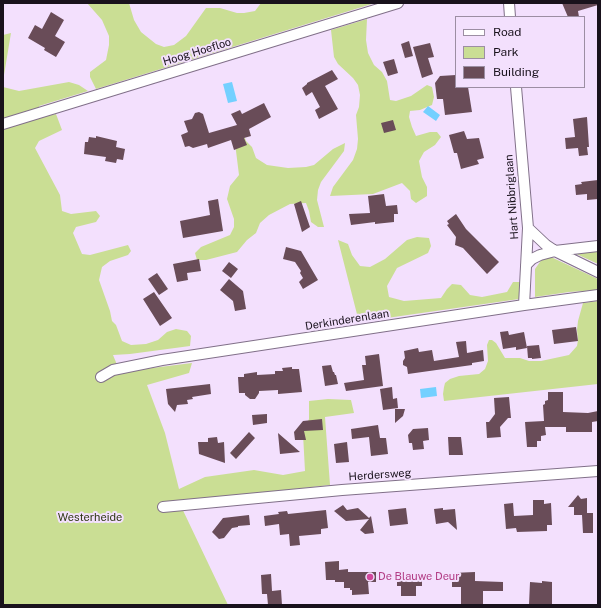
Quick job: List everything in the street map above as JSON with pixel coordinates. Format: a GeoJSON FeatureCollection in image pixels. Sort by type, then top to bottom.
{"type":"FeatureCollection","features":[{"type":"Feature","properties":{"kind":"street","name":"Hoog Hoefloo"},"geometry":{"type":"LineString","coordinates":[[3,124],[398,3]]}},
{"type":"Feature","properties":{"kind":"street"},"geometry":{"type":"LineString","coordinates":[[509,3],[510,16]]}},
{"type":"Feature","properties":{"kind":"street","name":"Hart Nibbriglaan"},"geometry":{"type":"LineString","coordinates":[[516,88],[528,228],[524,305]]}},
{"type":"Feature","properties":{"kind":"street"},"geometry":{"type":"LineString","coordinates":[[528,228],[554,251],[598,272]]}},
{"type":"Feature","properties":{"kind":"street"},"geometry":{"type":"LineString","coordinates":[[526,265],[532,259],[540,255],[554,251],[598,246]]}},
{"type":"Feature","properties":{"kind":"street","name":"Derkinderenlaan"},"geometry":{"type":"LineString","coordinates":[[101,377],[113,370],[162,360],[598,295]]}},
{"type":"Feature","properties":{"kind":"street","name":"Herdersweg"},"geometry":{"type":"LineString","coordinates":[[163,506],[598,470]]}},
{"type":"Feature","properties":{"kind":"green space"},"geometry":{"type":"Polygon","coordinates":[[[87,3],[129,3],[134,20],[141,32],[156,44],[164,47],[174,45],[186,36],[206,8],[220,8],[237,13],[244,13],[255,11],[261,3],[375,3],[96,89],[90,77],[90,72],[106,60],[109,36],[102,20],[87,3]]]}},
{"type":"Feature","properties":{"kind":"green space"},"geometry":{"type":"Polygon","coordinates":[[[367,19],[366,40],[368,53],[374,65],[382,72],[387,81],[390,100],[396,101],[411,96],[427,85],[432,87],[434,97],[432,105],[420,110],[410,111],[409,117],[416,136],[430,132],[437,132],[441,137],[435,145],[424,152],[419,161],[422,177],[427,187],[427,196],[416,203],[411,199],[410,191],[402,183],[373,194],[330,196],[333,187],[353,160],[357,149],[358,139],[356,115],[359,107],[360,95],[358,85],[353,78],[338,64],[334,57],[331,30],[367,19]]]}},
{"type":"Feature","properties":{"kind":"green space"},"geometry":{"type":"Polygon","coordinates":[[[11,33],[3,81],[3,35],[11,33]]]}},
{"type":"Feature","properties":{"kind":"green space","name":"Westerheide"},"geometry":{"type":"Polygon","coordinates":[[[69,82],[79,85],[88,91],[39,106],[43,117],[56,114],[62,130],[39,141],[35,148],[60,195],[62,211],[71,214],[96,211],[100,216],[96,222],[76,227],[73,233],[82,254],[90,255],[128,245],[131,251],[128,255],[110,261],[102,267],[99,280],[112,321],[116,325],[122,341],[131,345],[146,344],[158,340],[167,332],[176,329],[187,331],[191,336],[190,346],[113,355],[120,372],[192,363],[189,373],[147,385],[165,433],[179,489],[205,477],[254,470],[283,475],[305,471],[303,434],[309,419],[309,401],[328,399],[351,400],[354,413],[325,417],[330,485],[179,502],[228,605],[3,605],[3,87],[19,91],[69,82]]]}},
{"type":"Feature","properties":{"kind":"green space"},"geometry":{"type":"Polygon","coordinates":[[[244,135],[246,141],[252,147],[256,158],[267,165],[288,168],[314,165],[333,149],[345,143],[344,151],[321,182],[318,190],[317,200],[324,227],[318,227],[311,222],[306,203],[290,204],[269,215],[260,223],[256,233],[247,240],[237,252],[206,260],[197,260],[195,253],[201,247],[230,235],[234,227],[234,219],[227,199],[230,186],[239,175],[235,143],[244,135]]]}},
{"type":"Feature","properties":{"kind":"green space"},"geometry":{"type":"Polygon","coordinates":[[[417,237],[429,238],[431,246],[428,253],[397,268],[387,286],[389,297],[404,301],[441,298],[452,284],[461,285],[470,295],[482,297],[507,292],[513,282],[520,282],[519,299],[359,322],[338,240],[348,244],[352,255],[360,266],[370,267],[385,259],[407,240],[417,237]]]}},
{"type":"Feature","properties":{"kind":"green space"},"geometry":{"type":"Polygon","coordinates":[[[598,248],[598,264],[570,251],[598,248]]]}},
{"type":"Feature","properties":{"kind":"green space"},"geometry":{"type":"Polygon","coordinates":[[[551,257],[598,279],[598,290],[569,292],[535,297],[535,269],[542,259],[551,257]]]}},
{"type":"Feature","properties":{"kind":"green space"},"geometry":{"type":"Polygon","coordinates":[[[598,301],[598,384],[444,401],[443,394],[445,383],[450,379],[459,376],[479,374],[485,369],[488,361],[487,345],[489,340],[496,343],[505,358],[520,358],[529,361],[541,361],[569,355],[577,346],[578,321],[583,303],[598,301]]]}},
{"type":"Feature","properties":{"kind":"water"},"geometry":{"type":"Polygon","coordinates":[[[232,82],[237,101],[228,103],[223,84],[232,82]]]}},
{"type":"Feature","properties":{"kind":"water"},"geometry":{"type":"Polygon","coordinates":[[[428,106],[440,115],[436,121],[423,112],[428,106]]]}},
{"type":"Feature","properties":{"kind":"water"},"geometry":{"type":"Polygon","coordinates":[[[436,387],[437,396],[421,398],[420,389],[436,387]]]}},
{"type":"Feature","properties":{"kind":"building"},"geometry":{"type":"Polygon","coordinates":[[[562,3],[597,3],[598,5],[578,11],[579,16],[568,16],[562,3]]]}},
{"type":"Feature","properties":{"kind":"building"},"geometry":{"type":"Polygon","coordinates":[[[51,12],[64,20],[55,36],[65,42],[56,57],[44,50],[45,48],[28,38],[35,25],[42,29],[51,12]]]}},
{"type":"Feature","properties":{"kind":"building"},"geometry":{"type":"Polygon","coordinates":[[[409,41],[413,56],[405,58],[401,44],[409,41]]]}},
{"type":"Feature","properties":{"kind":"building"},"geometry":{"type":"Polygon","coordinates":[[[430,43],[434,57],[428,58],[433,74],[422,78],[413,47],[430,43]]]}},
{"type":"Feature","properties":{"kind":"building"},"geometry":{"type":"Polygon","coordinates":[[[394,59],[398,73],[388,76],[383,62],[394,59]]]}},
{"type":"Feature","properties":{"kind":"building"},"geometry":{"type":"Polygon","coordinates":[[[332,70],[338,79],[325,86],[338,109],[319,119],[315,110],[320,107],[312,92],[306,96],[302,88],[307,83],[332,70]]]}},
{"type":"Feature","properties":{"kind":"building"},"geometry":{"type":"Polygon","coordinates":[[[455,75],[455,88],[468,88],[472,112],[445,115],[443,99],[437,99],[435,83],[440,76],[455,75]]]}},
{"type":"Feature","properties":{"kind":"building"},"geometry":{"type":"Polygon","coordinates":[[[264,103],[271,117],[249,129],[251,136],[244,138],[247,145],[234,150],[231,140],[208,148],[207,144],[193,148],[189,146],[185,147],[181,135],[188,132],[184,121],[192,119],[195,113],[199,112],[203,114],[209,133],[237,125],[231,114],[240,110],[242,114],[264,103]]]}},
{"type":"Feature","properties":{"kind":"building"},"geometry":{"type":"Polygon","coordinates":[[[587,117],[589,147],[587,147],[588,155],[579,156],[578,148],[566,149],[565,138],[575,137],[573,119],[587,117]]]}},
{"type":"Feature","properties":{"kind":"building"},"geometry":{"type":"Polygon","coordinates":[[[393,120],[396,130],[384,133],[381,123],[393,120]]]}},
{"type":"Feature","properties":{"kind":"building"},"geometry":{"type":"Polygon","coordinates":[[[464,131],[467,139],[479,138],[484,158],[477,160],[479,164],[461,169],[457,153],[454,153],[449,135],[464,131]]]}},
{"type":"Feature","properties":{"kind":"building"},"geometry":{"type":"Polygon","coordinates":[[[96,136],[117,141],[116,147],[125,149],[123,160],[117,159],[116,163],[105,161],[106,157],[84,154],[85,142],[88,142],[89,137],[96,138],[96,136]]]}},
{"type":"Feature","properties":{"kind":"building"},"geometry":{"type":"Polygon","coordinates":[[[598,180],[598,199],[587,200],[587,194],[576,195],[575,185],[582,184],[581,182],[598,180]]]}},
{"type":"Feature","properties":{"kind":"building"},"geometry":{"type":"Polygon","coordinates":[[[384,194],[386,206],[397,205],[398,214],[394,214],[394,222],[375,224],[375,222],[351,225],[349,214],[370,213],[368,196],[384,194]]]}},
{"type":"Feature","properties":{"kind":"building"},"geometry":{"type":"Polygon","coordinates":[[[218,199],[223,231],[183,238],[180,221],[210,215],[208,201],[218,199]]]}},
{"type":"Feature","properties":{"kind":"building"},"geometry":{"type":"Polygon","coordinates":[[[301,201],[310,227],[302,232],[294,204],[301,201]]]}},
{"type":"Feature","properties":{"kind":"building"},"geometry":{"type":"Polygon","coordinates":[[[456,214],[466,229],[499,262],[487,274],[463,248],[455,245],[456,237],[447,225],[449,224],[447,221],[456,214]]]}},
{"type":"Feature","properties":{"kind":"building"},"geometry":{"type":"Polygon","coordinates":[[[286,247],[301,251],[318,280],[303,289],[299,282],[303,278],[300,273],[301,271],[295,262],[283,259],[286,247]]]}},
{"type":"Feature","properties":{"kind":"building"},"geometry":{"type":"Polygon","coordinates":[[[199,259],[201,271],[187,273],[188,280],[177,282],[173,264],[199,259]]]}},
{"type":"Feature","properties":{"kind":"building"},"geometry":{"type":"Polygon","coordinates":[[[229,262],[238,269],[231,278],[222,271],[229,262]]]}},
{"type":"Feature","properties":{"kind":"building"},"geometry":{"type":"Polygon","coordinates":[[[157,273],[168,289],[159,295],[148,279],[157,273]]]}},
{"type":"Feature","properties":{"kind":"building"},"geometry":{"type":"Polygon","coordinates":[[[229,279],[243,291],[246,309],[235,311],[233,301],[220,290],[229,279]]]}},
{"type":"Feature","properties":{"kind":"building"},"geometry":{"type":"Polygon","coordinates":[[[154,292],[172,318],[160,326],[143,299],[154,292]]]}},
{"type":"Feature","properties":{"kind":"building"},"geometry":{"type":"Polygon","coordinates":[[[576,327],[578,341],[554,344],[552,330],[576,327]]]}},
{"type":"Feature","properties":{"kind":"building"},"geometry":{"type":"Polygon","coordinates":[[[508,331],[509,335],[524,332],[527,348],[516,350],[516,347],[503,349],[500,332],[508,331]]]}},
{"type":"Feature","properties":{"kind":"building"},"geometry":{"type":"Polygon","coordinates":[[[466,341],[467,353],[483,350],[484,361],[472,363],[472,365],[408,374],[407,367],[403,365],[405,358],[404,351],[418,348],[419,352],[432,350],[434,361],[459,357],[456,342],[466,341]]]}},
{"type":"Feature","properties":{"kind":"building"},"geometry":{"type":"Polygon","coordinates":[[[539,345],[541,358],[528,358],[527,346],[539,345]]]}},
{"type":"Feature","properties":{"kind":"building"},"geometry":{"type":"Polygon","coordinates":[[[379,354],[383,386],[346,391],[344,383],[364,380],[362,365],[366,365],[365,356],[379,354]]]}},
{"type":"Feature","properties":{"kind":"building"},"geometry":{"type":"Polygon","coordinates":[[[331,365],[333,372],[336,375],[338,384],[325,386],[322,366],[331,365]]]}},
{"type":"Feature","properties":{"kind":"building"},"geometry":{"type":"Polygon","coordinates":[[[292,367],[292,369],[299,369],[302,392],[278,394],[278,390],[259,391],[255,399],[250,399],[245,395],[245,393],[239,393],[238,377],[244,377],[244,374],[257,372],[257,375],[275,374],[275,371],[283,371],[282,368],[292,367]]]}},
{"type":"Feature","properties":{"kind":"building"},"geometry":{"type":"Polygon","coordinates":[[[210,384],[211,394],[192,397],[193,399],[187,400],[188,404],[177,405],[175,412],[168,404],[166,389],[210,384]]]}},
{"type":"Feature","properties":{"kind":"building"},"geometry":{"type":"Polygon","coordinates":[[[392,387],[393,399],[397,398],[398,408],[383,410],[380,389],[392,387]]]}},
{"type":"Feature","properties":{"kind":"building"},"geometry":{"type":"Polygon","coordinates":[[[548,392],[563,392],[563,412],[588,413],[598,411],[598,421],[592,422],[592,432],[566,432],[566,427],[545,427],[546,435],[541,436],[541,441],[537,441],[537,447],[527,447],[525,422],[544,421],[543,405],[545,404],[545,401],[548,400],[548,392]]]}},
{"type":"Feature","properties":{"kind":"building"},"geometry":{"type":"Polygon","coordinates":[[[509,397],[511,418],[508,418],[500,427],[501,437],[487,438],[486,422],[489,422],[495,414],[494,398],[509,397]]]}},
{"type":"Feature","properties":{"kind":"building"},"geometry":{"type":"Polygon","coordinates":[[[395,409],[405,409],[403,416],[395,423],[395,409]]]}},
{"type":"Feature","properties":{"kind":"building"},"geometry":{"type":"Polygon","coordinates":[[[267,414],[267,423],[253,425],[252,415],[267,414]]]}},
{"type":"Feature","properties":{"kind":"building"},"geometry":{"type":"Polygon","coordinates":[[[322,419],[323,430],[304,431],[306,440],[295,440],[294,432],[303,421],[322,419]]]}},
{"type":"Feature","properties":{"kind":"building"},"geometry":{"type":"Polygon","coordinates":[[[378,425],[380,438],[386,438],[388,454],[371,456],[369,437],[352,439],[351,429],[378,425]]]}},
{"type":"Feature","properties":{"kind":"building"},"geometry":{"type":"Polygon","coordinates":[[[428,428],[429,440],[423,441],[424,449],[413,450],[412,443],[409,443],[408,435],[413,429],[428,428]]]}},
{"type":"Feature","properties":{"kind":"building"},"geometry":{"type":"Polygon","coordinates":[[[249,432],[255,438],[236,459],[230,453],[249,432]]]}},
{"type":"Feature","properties":{"kind":"building"},"geometry":{"type":"Polygon","coordinates":[[[278,433],[300,452],[280,454],[278,433]]]}},
{"type":"Feature","properties":{"kind":"building"},"geometry":{"type":"Polygon","coordinates":[[[217,437],[218,443],[224,442],[225,463],[199,454],[198,442],[208,442],[208,438],[217,437]]]}},
{"type":"Feature","properties":{"kind":"building"},"geometry":{"type":"Polygon","coordinates":[[[448,437],[461,437],[463,455],[449,455],[448,437]]]}},
{"type":"Feature","properties":{"kind":"building"},"geometry":{"type":"Polygon","coordinates":[[[347,442],[349,462],[336,463],[334,444],[347,442]]]}},
{"type":"Feature","properties":{"kind":"building"},"geometry":{"type":"Polygon","coordinates":[[[578,495],[581,499],[587,498],[587,513],[593,513],[593,533],[583,533],[582,515],[574,515],[574,507],[568,507],[578,495]]]}},
{"type":"Feature","properties":{"kind":"building"},"geometry":{"type":"Polygon","coordinates":[[[533,500],[544,500],[544,504],[551,503],[552,525],[547,525],[547,531],[517,532],[516,528],[506,529],[504,504],[513,503],[514,516],[533,515],[533,500]]]}},
{"type":"Feature","properties":{"kind":"building"},"geometry":{"type":"Polygon","coordinates":[[[343,505],[347,510],[358,508],[369,518],[371,516],[374,533],[365,534],[360,530],[369,519],[346,521],[334,511],[343,505]]]}},
{"type":"Feature","properties":{"kind":"building"},"geometry":{"type":"Polygon","coordinates":[[[406,508],[408,524],[390,526],[388,510],[406,508]]]}},
{"type":"Feature","properties":{"kind":"building"},"geometry":{"type":"Polygon","coordinates":[[[443,508],[443,510],[455,509],[457,530],[448,522],[436,524],[434,509],[443,508]]]}},
{"type":"Feature","properties":{"kind":"building"},"geometry":{"type":"Polygon","coordinates":[[[326,510],[328,528],[321,529],[321,534],[299,536],[300,545],[290,546],[289,534],[280,535],[279,524],[265,526],[264,516],[279,514],[278,512],[287,511],[288,514],[326,510]]]}},
{"type":"Feature","properties":{"kind":"building"},"geometry":{"type":"Polygon","coordinates":[[[249,515],[250,525],[232,528],[224,538],[219,539],[212,532],[223,518],[249,515]]]}},
{"type":"Feature","properties":{"kind":"building"},"geometry":{"type":"Polygon","coordinates":[[[339,561],[339,570],[348,569],[348,572],[376,572],[376,582],[368,582],[369,594],[352,595],[352,590],[350,590],[350,588],[344,588],[344,582],[326,580],[325,562],[339,561]]]}},
{"type":"Feature","properties":{"kind":"building"},"geometry":{"type":"Polygon","coordinates":[[[475,572],[475,581],[503,582],[503,591],[483,591],[483,605],[461,605],[461,587],[452,587],[452,573],[475,572]]]}},
{"type":"Feature","properties":{"kind":"building"},"geometry":{"type":"Polygon","coordinates":[[[271,574],[272,591],[281,590],[282,605],[268,605],[267,594],[262,594],[261,575],[271,574]]]}},
{"type":"Feature","properties":{"kind":"building"},"geometry":{"type":"Polygon","coordinates":[[[397,574],[422,576],[422,586],[416,586],[416,596],[401,596],[401,586],[397,586],[397,574]]]}},
{"type":"Feature","properties":{"kind":"building"},"geometry":{"type":"Polygon","coordinates":[[[542,581],[552,582],[552,605],[529,605],[530,582],[542,583],[542,581]]]}},
{"type":"Feature","properties":{"kind":"place","name":"De Blauwe Deur"},"geometry":{"type":"Point","coordinates":[370,577]}}]}
